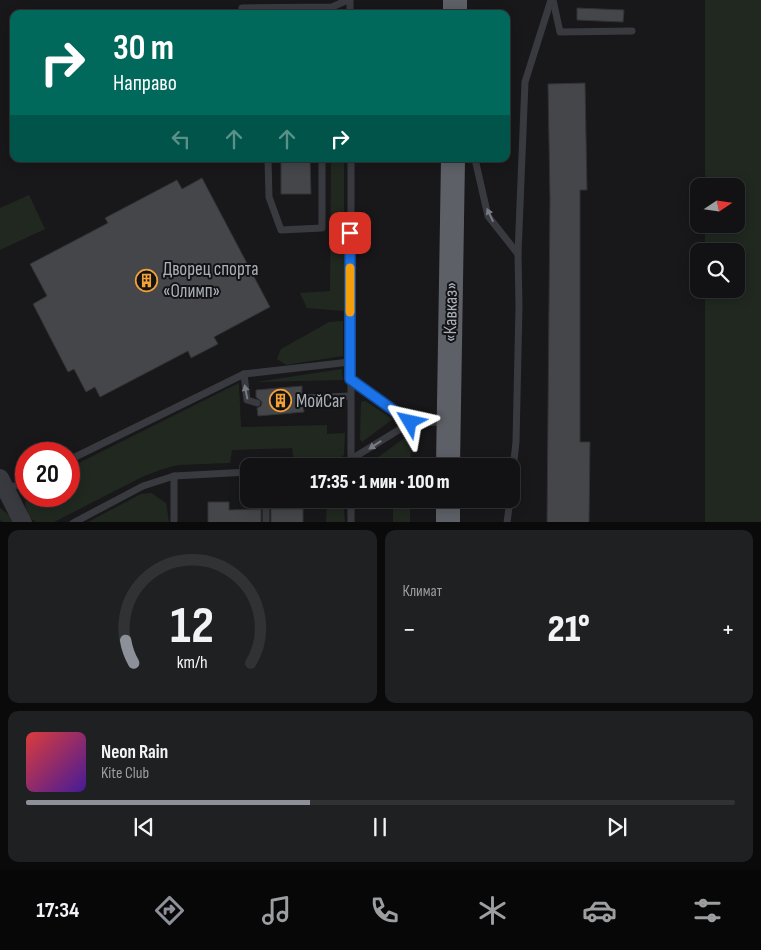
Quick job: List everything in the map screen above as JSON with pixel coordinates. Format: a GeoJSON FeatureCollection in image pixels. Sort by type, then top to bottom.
{"type":"FeatureCollection","features":[{"type":"Feature","properties":{"kind":"highway","name":"«Кавказ»"},"geometry":{"type":"LineString","coordinates":[[448,458],[453,162]]}},
{"type":"Feature","properties":{"kind":"highway"},"geometry":{"type":"LineString","coordinates":[[448,508],[448,522]]}},
{"type":"Feature","properties":{"kind":"street"},"geometry":{"type":"LineString","coordinates":[[3,484],[23,522]]}},
{"type":"Feature","properties":{"kind":"lane"},"geometry":{"type":"LineString","coordinates":[[242,10],[242,8],[332,7],[349,0]]}},
{"type":"Feature","properties":{"kind":"lane"},"geometry":{"type":"LineString","coordinates":[[552,0],[560,32],[632,31]]}},
{"type":"Feature","properties":{"kind":"lane"},"geometry":{"type":"LineString","coordinates":[[514,458],[519,306],[518,254],[525,82],[552,0]]}},
{"type":"Feature","properties":{"kind":"lane"},"geometry":{"type":"LineString","coordinates":[[268,162],[269,197],[281,230],[322,228],[322,162]]}},
{"type":"Feature","properties":{"kind":"lane"},"geometry":{"type":"LineString","coordinates":[[351,162],[351,458]]}},
{"type":"Feature","properties":{"kind":"lane"},"geometry":{"type":"LineString","coordinates":[[476,162],[488,216],[518,254]]}},
{"type":"Feature","properties":{"kind":"lane"},"geometry":{"type":"LineString","coordinates":[[80,455],[244,374],[350,362]]}},
{"type":"Feature","properties":{"kind":"lane"},"geometry":{"type":"LineString","coordinates":[[244,374],[247,400],[257,403]]}},
{"type":"Feature","properties":{"kind":"lane"},"geometry":{"type":"LineString","coordinates":[[350,379],[410,422]]}},
{"type":"Feature","properties":{"kind":"lane"},"geometry":{"type":"LineString","coordinates":[[303,398],[350,396]]}},
{"type":"Feature","properties":{"kind":"lane"},"geometry":{"type":"LineString","coordinates":[[358,458],[410,422],[448,422]]}},
{"type":"Feature","properties":{"kind":"lane"},"geometry":{"type":"LineString","coordinates":[[73,522],[143,486],[174,476],[240,472]]}},
{"type":"Feature","properties":{"kind":"lane"},"geometry":{"type":"LineString","coordinates":[[174,476],[174,522]]}},
{"type":"Feature","properties":{"kind":"lane"},"geometry":{"type":"LineString","coordinates":[[266,508],[266,522]]}},
{"type":"Feature","properties":{"kind":"lane"},"geometry":{"type":"LineString","coordinates":[[351,508],[351,522]]}},
{"type":"Feature","properties":{"kind":"lane"},"geometry":{"type":"LineString","coordinates":[[507,522],[509,508]]}},
{"type":"Feature","properties":{"kind":"shaded area"},"geometry":{"type":"Polygon","coordinates":[[[705,0],[761,0],[761,522],[705,522],[705,298],[745,298],[745,243],[705,243],[705,233],[745,233],[745,178],[705,178],[705,0]]]}},
{"type":"Feature","properties":{"kind":"shaded area"},"geometry":{"type":"Polygon","coordinates":[[[331,162],[344,162],[344,311],[307,308],[300,293],[330,291],[331,162]]]}},
{"type":"Feature","properties":{"kind":"shaded area"},"geometry":{"type":"Polygon","coordinates":[[[29,195],[45,229],[0,250],[0,208],[29,195]]]}},
{"type":"Feature","properties":{"kind":"shaded area"},"geometry":{"type":"Polygon","coordinates":[[[343,321],[343,356],[286,365],[277,359],[281,349],[329,322],[343,321]]]}},
{"type":"Feature","properties":{"kind":"shaded area"},"geometry":{"type":"Polygon","coordinates":[[[342,369],[343,380],[256,382],[342,369]]]}},
{"type":"Feature","properties":{"kind":"shaded area"},"geometry":{"type":"Polygon","coordinates":[[[239,383],[241,427],[327,425],[327,434],[345,433],[344,455],[340,458],[294,458],[292,448],[232,450],[230,463],[178,465],[163,469],[144,476],[54,522],[36,522],[29,517],[26,507],[80,507],[80,462],[239,383]]]}},
{"type":"Feature","properties":{"kind":"shaded area"},"geometry":{"type":"Polygon","coordinates":[[[365,401],[393,419],[362,442],[360,439],[361,402],[365,401]]]}},
{"type":"Feature","properties":{"kind":"shaded area"},"geometry":{"type":"Polygon","coordinates":[[[403,439],[407,439],[411,443],[410,458],[377,458],[403,439]]]}},
{"type":"Feature","properties":{"kind":"shaded area"},"geometry":{"type":"Polygon","coordinates":[[[151,493],[166,503],[169,522],[88,522],[141,494],[151,493]]]}},
{"type":"Feature","properties":{"kind":"shaded area"},"geometry":{"type":"Polygon","coordinates":[[[0,508],[10,516],[13,522],[3,522],[0,520],[0,508]]]}},
{"type":"Feature","properties":{"kind":"shaded area"},"geometry":{"type":"Polygon","coordinates":[[[327,508],[344,508],[345,522],[326,522],[327,508]]]}},
{"type":"Feature","properties":{"kind":"shaded area"},"geometry":{"type":"Polygon","coordinates":[[[393,508],[410,508],[410,522],[393,522],[393,508]]]}},
{"type":"Feature","properties":{"kind":"building"},"geometry":{"type":"Polygon","coordinates":[[[577,8],[624,10],[623,22],[577,20],[577,8]]]}},
{"type":"Feature","properties":{"kind":"building"},"geometry":{"type":"Polygon","coordinates":[[[585,83],[587,190],[580,190],[580,442],[590,442],[589,522],[547,522],[550,198],[548,84],[585,83]]]}},
{"type":"Feature","properties":{"kind":"building"},"geometry":{"type":"Polygon","coordinates":[[[281,162],[310,162],[311,194],[281,194],[281,162]]]}},
{"type":"Feature","properties":{"kind":"building","name":"Дворец спорта «Олимп»"},"geometry":{"type":"Polygon","coordinates":[[[202,178],[270,307],[214,337],[218,344],[191,358],[188,351],[100,397],[95,387],[86,392],[74,369],[68,372],[33,304],[47,296],[30,264],[108,223],[105,218],[177,180],[182,189],[202,178]]]}},
{"type":"Feature","properties":{"kind":"building","name":"МойCar"},"geometry":{"type":"Polygon","coordinates":[[[302,386],[302,393],[298,399],[303,403],[304,412],[258,416],[257,408],[261,406],[262,402],[256,397],[256,390],[302,386]]]}},
{"type":"Feature","properties":{"kind":"building"},"geometry":{"type":"Polygon","coordinates":[[[208,502],[229,502],[229,510],[261,509],[261,522],[208,522],[208,502]]]}},
{"type":"Feature","properties":{"kind":"building"},"geometry":{"type":"Polygon","coordinates":[[[271,509],[303,509],[303,522],[271,522],[271,509]]]}},
{"type":"Feature","properties":{"kind":"slow traffic"},"geometry":{"type":"LineString","coordinates":[[350,268],[350,312]]}},
{"type":"Feature","properties":{"kind":"place","name":"Дворец спорта «Олимп»"},"geometry":{"type":"Point","coordinates":[147,280]}},
{"type":"Feature","properties":{"kind":"place","name":"МойCar"},"geometry":{"type":"Point","coordinates":[280,401]}},
{"type":"Feature","properties":{"kind":"route"},"geometry":{"type":"LineString","coordinates":[[350,233],[350,379],[410,422]]}}]}
